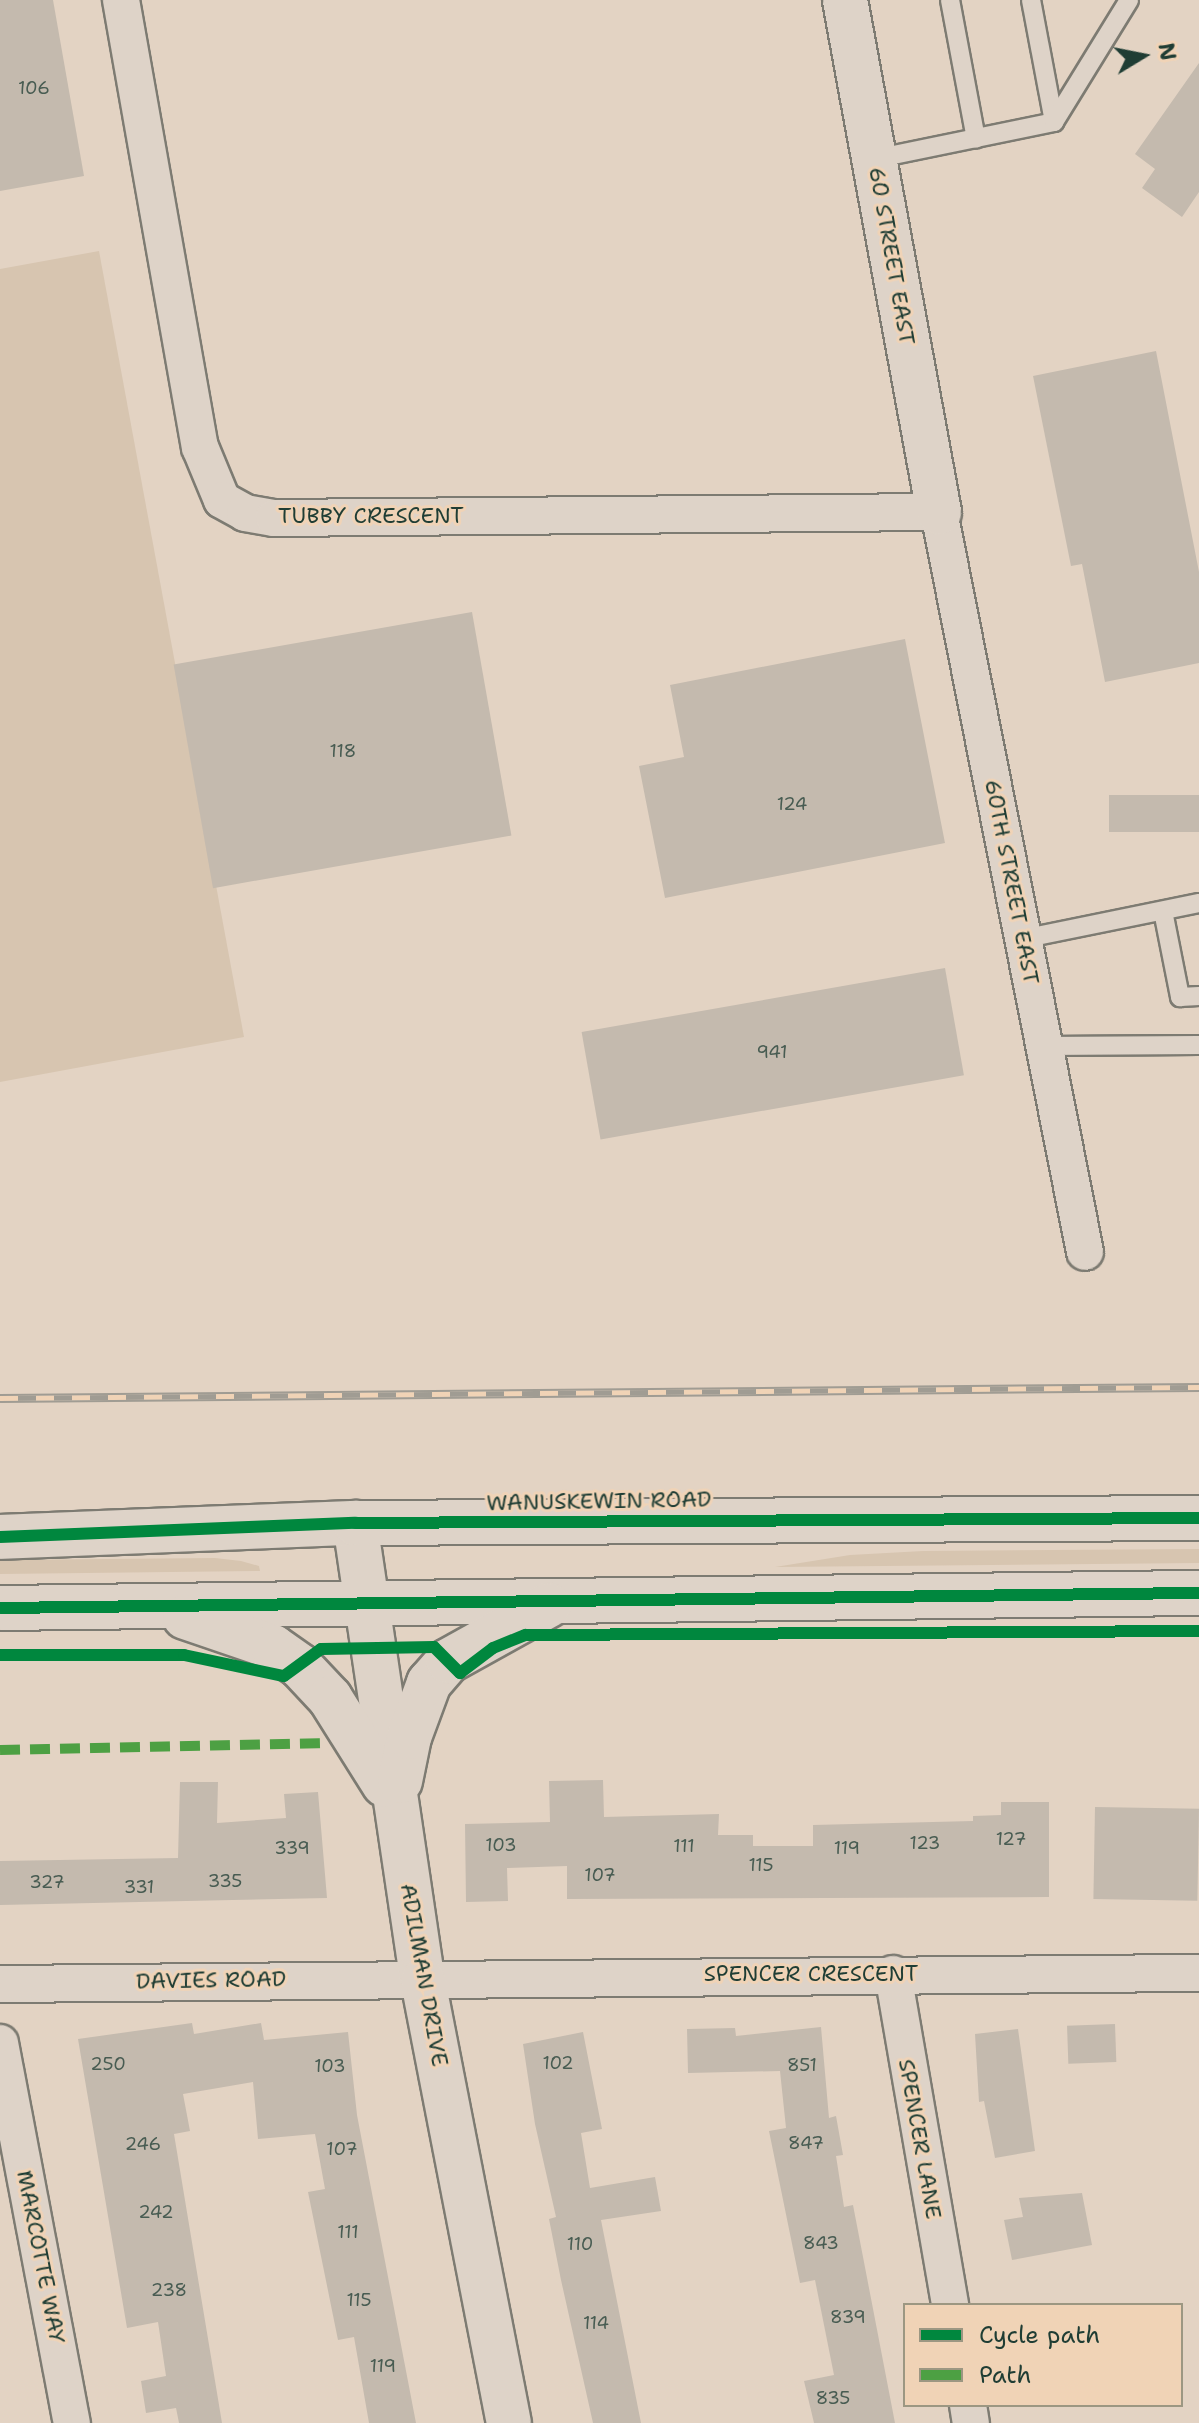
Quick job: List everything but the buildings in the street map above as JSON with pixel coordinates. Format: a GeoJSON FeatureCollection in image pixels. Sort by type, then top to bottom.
{"type":"FeatureCollection","features":[{"type":"Feature","properties":{"kind":"main road","name":"60 STREET EAST"},"geometry":{"type":"LineString","coordinates":[[845,0],[939,512]]}},
{"type":"Feature","properties":{"kind":"main road","name":"WANUSKEWIN ROAD"},"geometry":{"type":"LineString","coordinates":[[0,1537],[355,1523],[1199,1518]]}},
{"type":"Feature","properties":{"kind":"main road","name":"ADILMAN DRIVE"},"geometry":{"type":"LineString","coordinates":[[355,1523],[423,1981],[509,2423]]}},
{"type":"Feature","properties":{"kind":"main road"},"geometry":{"type":"LineString","coordinates":[[0,1608],[1199,1593]]}},
{"type":"Feature","properties":{"kind":"main road"},"geometry":{"type":"LineString","coordinates":[[396,1803],[409,1737],[429,1683],[448,1661],[557,1601]]}},
{"type":"Feature","properties":{"kind":"main road"},"geometry":{"type":"LineString","coordinates":[[156,1606],[273,1647],[300,1666],[330,1698],[396,1803]]}},
{"type":"Feature","properties":{"kind":"street","name":"TUBBY CRESCENT"},"geometry":{"type":"LineString","coordinates":[[121,0],[200,447],[222,500],[245,513],[274,518],[939,512]]}},
{"type":"Feature","properties":{"kind":"street","name":"60TH STREET EAST"},"geometry":{"type":"LineString","coordinates":[[939,512],[1085,1252]]}},
{"type":"Feature","properties":{"kind":"street","name":"SPENCER CRESCENT"},"geometry":{"type":"LineString","coordinates":[[423,1981],[1199,1973]]}},
{"type":"Feature","properties":{"kind":"street","name":"SPENCER LANE"},"geometry":{"type":"LineString","coordinates":[[893,1974],[950,2303]]}},
{"type":"Feature","properties":{"kind":"street","name":"DAVIES ROAD"},"geometry":{"type":"LineString","coordinates":[[0,1984],[423,1981]]}},
{"type":"Feature","properties":{"kind":"street","name":"MARCOTTE WAY"},"geometry":{"type":"LineString","coordinates":[[0,2043],[72,2423]]}},
{"type":"Feature","properties":{"kind":"lane"},"geometry":{"type":"LineString","coordinates":[[950,0],[976,139]]}},
{"type":"Feature","properties":{"kind":"lane"},"geometry":{"type":"LineString","coordinates":[[1031,0],[1054,122]]}},
{"type":"Feature","properties":{"kind":"lane"},"geometry":{"type":"LineString","coordinates":[[1108,0],[1113,23]]}},
{"type":"Feature","properties":{"kind":"lane"},"geometry":{"type":"LineString","coordinates":[[874,159],[1054,122],[1129,0]]}},
{"type":"Feature","properties":{"kind":"lane"},"geometry":{"type":"LineString","coordinates":[[1022,939],[1199,903]]}},
{"type":"Feature","properties":{"kind":"lane"},"geometry":{"type":"LineString","coordinates":[[1163,911],[1180,997],[1199,996]]}},
{"type":"Feature","properties":{"kind":"lane"},"geometry":{"type":"LineString","coordinates":[[1044,1046],[1199,1045]]}},
{"type":"Feature","properties":{"kind":"shaded area"},"geometry":{"type":"Polygon","coordinates":[[[99,251],[244,1037],[0,1082],[0,269],[99,251]]]}},
{"type":"Feature","properties":{"kind":"shaded area"},"geometry":{"type":"Polygon","coordinates":[[[1199,1549],[1199,1563],[775,1567],[850,1555],[923,1551],[1199,1549]]]}},
{"type":"Feature","properties":{"kind":"shaded area"},"geometry":{"type":"Polygon","coordinates":[[[215,1558],[259,1566],[260,1571],[0,1574],[0,1560],[215,1558]]]}},
{"type":"Feature","properties":{"kind":"railway"},"geometry":{"type":"LineString","coordinates":[[0,1398],[1199,1387]]}},
{"type":"Feature","properties":{"kind":"marked path"},"geometry":{"type":"LineString","coordinates":[[0,1750],[330,1743]]}},
{"type":"Feature","properties":{"kind":"cycle path"},"geometry":{"type":"LineString","coordinates":[[0,1537],[355,1523],[1199,1518]]}},
{"type":"Feature","properties":{"kind":"cycle path"},"geometry":{"type":"LineString","coordinates":[[0,1608],[1199,1593]]}},
{"type":"Feature","properties":{"kind":"cycle path"},"geometry":{"type":"LineString","coordinates":[[0,1655],[184,1655],[284,1676],[321,1649],[434,1647],[460,1673],[493,1648],[526,1635],[1199,1631]]}}]}
